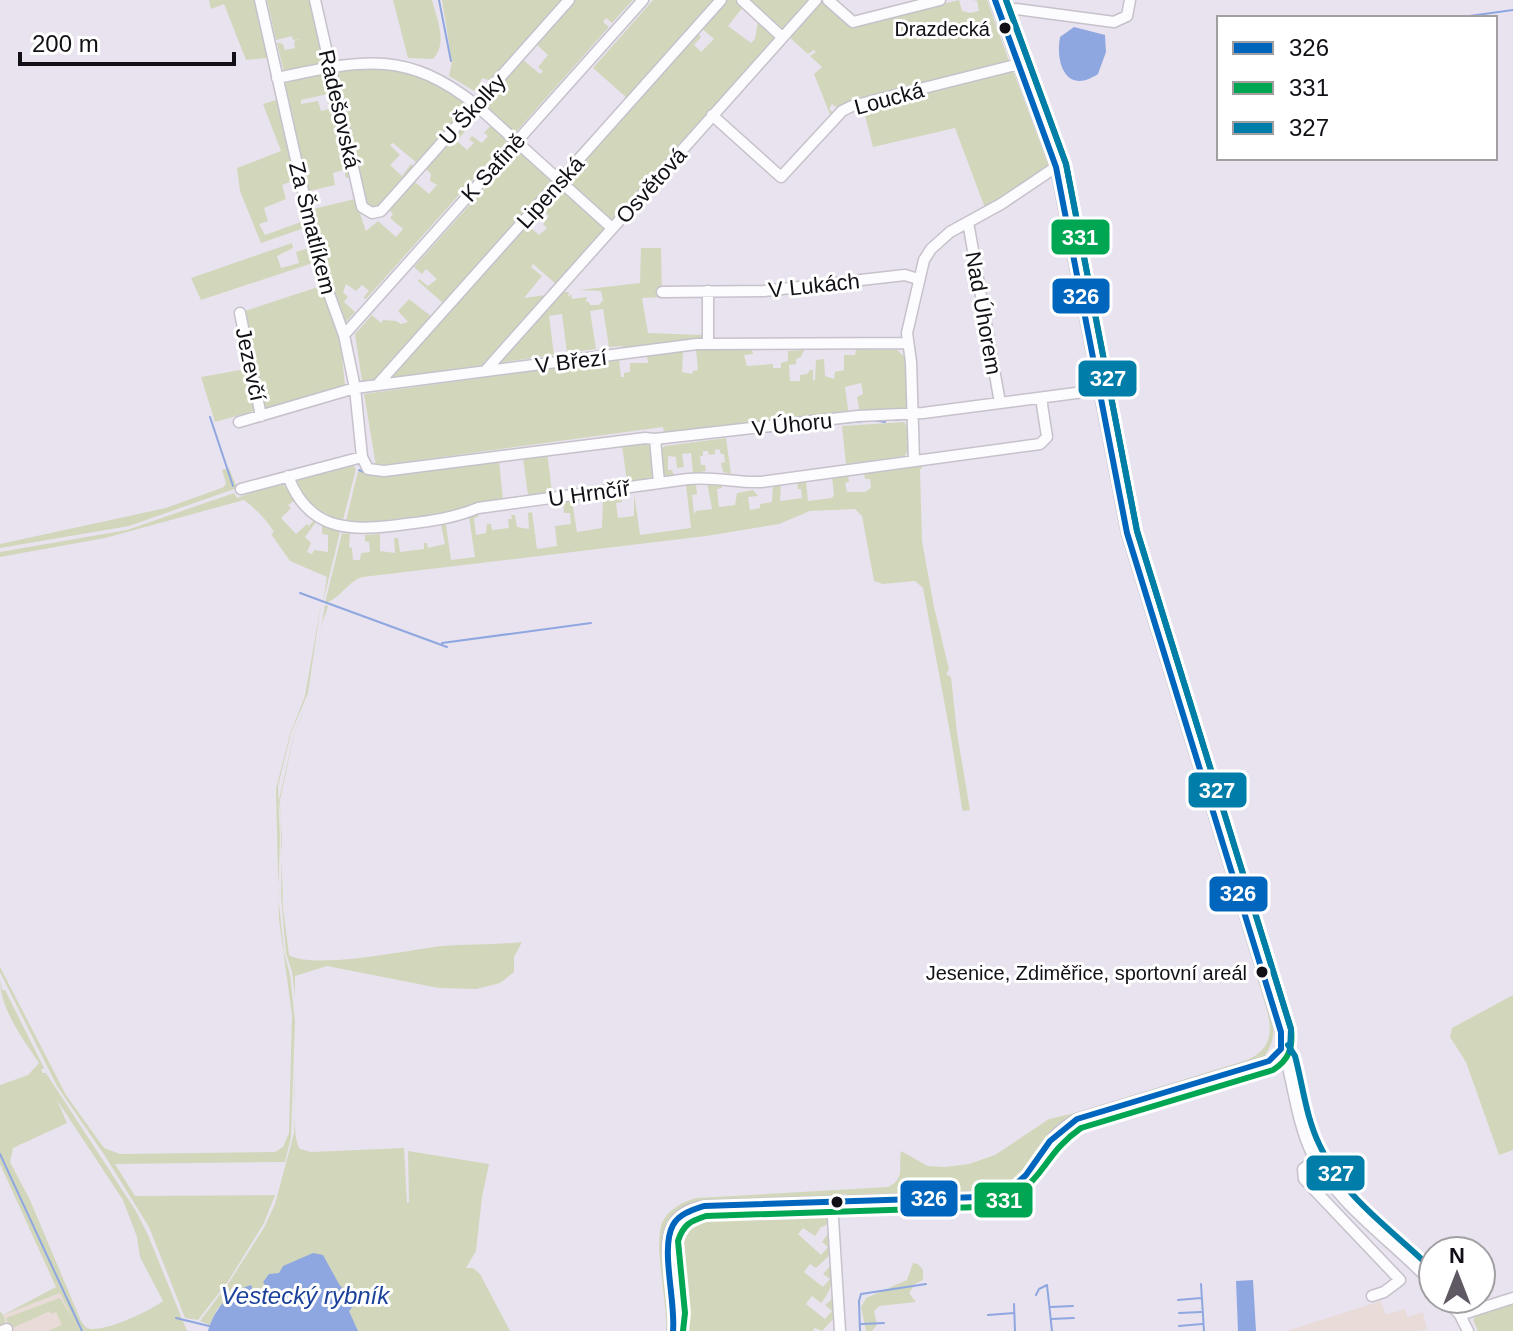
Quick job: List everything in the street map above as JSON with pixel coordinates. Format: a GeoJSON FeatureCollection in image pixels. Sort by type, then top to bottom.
{"type":"FeatureCollection","features":[{"type":"Feature","properties":{"kind":"street","name":"Za Šmatlíkem"},"geometry":{"type":"LineString","coordinates":[[260,0],[328,291],[344,335],[355,388],[362,457]]}},
{"type":"Feature","properties":{"kind":"street","name":"Radešovská"},"geometry":{"type":"LineString","coordinates":[[315,0],[362,207],[372,213]]}},
{"type":"Feature","properties":{"kind":"street","name":"U Školky"},"geometry":{"type":"LineString","coordinates":[[372,213],[381,211],[569,0]]}},
{"type":"Feature","properties":{"kind":"street","name":"K Safině"},"geometry":{"type":"LineString","coordinates":[[344,335],[643,0]]}},
{"type":"Feature","properties":{"kind":"street","name":"Lipenská"},"geometry":{"type":"LineString","coordinates":[[378,384],[721,0]]}},
{"type":"Feature","properties":{"kind":"street"},"geometry":{"type":"LineString","coordinates":[[742,0],[782,37]]}},
{"type":"Feature","properties":{"kind":"street","name":"Osvětová"},"geometry":{"type":"LineString","coordinates":[[486,370],[816,0]]}},
{"type":"Feature","properties":{"kind":"street"},"geometry":{"type":"LineString","coordinates":[[828,0],[853,22],[940,0]]}},
{"type":"Feature","properties":{"kind":"street"},"geometry":{"type":"LineString","coordinates":[[995,0],[1056,167],[1127,533],[1281,1032],[1280,1051],[1286,1059],[1305,1136],[1315,1160],[1349,1202],[1417,1268]]}},
{"type":"Feature","properties":{"kind":"street"},"geometry":{"type":"LineString","coordinates":[[999,12],[1016,9],[1114,22],[1127,16],[1130,0]]}},
{"type":"Feature","properties":{"kind":"street"},"geometry":{"type":"LineString","coordinates":[[277,78],[350,63],[402,65],[434,76],[476,105],[612,228]]}},
{"type":"Feature","properties":{"kind":"street","name":"Loucká"},"geometry":{"type":"LineString","coordinates":[[712,115],[781,177],[842,111],[852,106],[1019,64]]}},
{"type":"Feature","properties":{"kind":"street"},"geometry":{"type":"LineString","coordinates":[[914,460],[908,323],[924,260],[941,239],[1056,167]]}},
{"type":"Feature","properties":{"kind":"street","name":"Nad Úhorem"},"geometry":{"type":"LineString","coordinates":[[968,222],[1000,403]]}},
{"type":"Feature","properties":{"kind":"street","name":"V Lukách"},"geometry":{"type":"LineString","coordinates":[[662,292],[764,291],[905,275],[918,279]]}},
{"type":"Feature","properties":{"kind":"street"},"geometry":{"type":"LineString","coordinates":[[708,291],[708,344]]}},
{"type":"Feature","properties":{"kind":"street","name":"Jezevčí"},"geometry":{"type":"LineString","coordinates":[[240,313],[261,416]]}},
{"type":"Feature","properties":{"kind":"street","name":"V Březí"},"geometry":{"type":"LineString","coordinates":[[239,422],[355,388],[486,370],[708,344],[908,343]]}},
{"type":"Feature","properties":{"kind":"street","name":"V Úhoru"},"geometry":{"type":"LineString","coordinates":[[362,457],[368,469],[384,471],[645,438],[858,416],[912,414],[1099,390]]}},
{"type":"Feature","properties":{"kind":"street","name":"U Hrnčíř"},"geometry":{"type":"LineString","coordinates":[[288,476],[298,498],[313,513],[325,521],[354,529],[455,518],[478,508],[659,483],[709,477],[761,482],[1040,444],[1047,437],[1041,398]]}},
{"type":"Feature","properties":{"kind":"street"},"geometry":{"type":"LineString","coordinates":[[655,439],[659,483]]}},
{"type":"Feature","properties":{"kind":"street"},"geometry":{"type":"LineString","coordinates":[[241,489],[362,457]]}},
{"type":"Feature","properties":{"kind":"street"},"geometry":{"type":"LineString","coordinates":[[673,1331],[675,1312],[668,1236],[678,1216],[687,1210],[704,1206],[1000,1194],[1026,1177],[1048,1141],[1077,1119],[1269,1061],[1280,1051]]}},
{"type":"Feature","properties":{"kind":"street"},"geometry":{"type":"LineString","coordinates":[[1315,1160],[1303,1169],[1304,1179],[1400,1280],[1384,1292],[1372,1296]]}},
{"type":"Feature","properties":{"kind":"street"},"geometry":{"type":"LineString","coordinates":[[832,1202],[840,1331]]}},
{"type":"Feature","properties":{"kind":"street"},"geometry":{"type":"LineString","coordinates":[[1460,1315],[1468,1331]]}},
{"type":"Feature","properties":{"kind":"shaded area"},"geometry":{"type":"Polygon","coordinates":[[[61,1293],[79,1331],[10,1331],[2,1315],[61,1293]]]}},
{"type":"Feature","properties":{"kind":"shaded area"},"geometry":{"type":"Polygon","coordinates":[[[1381,1301],[1386,1315],[1405,1309],[1407,1317],[1424,1315],[1427,1329],[1419,1331],[1287,1331],[1381,1301]]]}},
{"type":"Feature","properties":{"kind":"green space"},"geometry":{"type":"Polygon","coordinates":[[[209,0],[254,0],[267,58],[246,60],[224,4],[211,9],[209,0]]]}},
{"type":"Feature","properties":{"kind":"green space"},"geometry":{"type":"Polygon","coordinates":[[[267,0],[311,0],[324,64],[284,73],[277,43],[283,42],[279,44],[283,44],[285,50],[295,48],[294,41],[299,39],[293,40],[292,36],[276,40],[267,0]]]}},
{"type":"Feature","properties":{"kind":"green space"},"geometry":{"type":"Polygon","coordinates":[[[393,0],[432,0],[441,39],[433,59],[408,58],[393,0]]]}},
{"type":"Feature","properties":{"kind":"green space"},"geometry":{"type":"Polygon","coordinates":[[[442,0],[564,0],[492,81],[482,78],[476,92],[449,76],[452,62],[442,0]]]}},
{"type":"Feature","properties":{"kind":"green space"},"geometry":{"type":"Polygon","coordinates":[[[575,0],[633,0],[612,23],[606,18],[603,22],[609,27],[514,134],[481,105],[522,59],[540,74],[543,71],[538,67],[548,55],[536,44],[575,0]]]}},
{"type":"Feature","properties":{"kind":"green space"},"geometry":{"type":"Polygon","coordinates":[[[653,0],[715,0],[627,98],[593,68],[653,0]]]}},
{"type":"Feature","properties":{"kind":"green space"},"geometry":{"type":"Polygon","coordinates":[[[727,0],[735,0],[743,7],[728,26],[751,43],[755,39],[758,21],[777,37],[612,221],[566,180],[697,33],[701,37],[694,45],[701,52],[714,39],[701,28],[727,0]]]}},
{"type":"Feature","properties":{"kind":"green space"},"geometry":{"type":"Polygon","coordinates":[[[748,0],[810,0],[785,28],[780,29],[748,0]]]}},
{"type":"Feature","properties":{"kind":"green space"},"geometry":{"type":"Polygon","coordinates":[[[821,0],[851,26],[959,0],[962,11],[970,13],[979,11],[977,1],[973,0],[987,0],[1009,61],[839,109],[832,104],[829,109],[835,114],[831,117],[814,74],[822,67],[810,56],[816,52],[814,50],[808,54],[789,37],[821,0]]]}},
{"type":"Feature","properties":{"kind":"green space"},"geometry":{"type":"Polygon","coordinates":[[[383,68],[429,81],[470,105],[418,164],[393,143],[390,145],[400,155],[390,165],[402,176],[411,164],[415,168],[378,208],[365,205],[336,71],[383,68]]]}},
{"type":"Feature","properties":{"kind":"green space"},"geometry":{"type":"Polygon","coordinates":[[[1010,71],[1014,73],[1048,164],[1024,186],[985,208],[955,128],[873,147],[863,108],[1010,71]]]}},
{"type":"Feature","properties":{"kind":"green space"},"geometry":{"type":"Polygon","coordinates":[[[327,73],[332,93],[301,100],[301,104],[318,101],[321,111],[329,109],[327,99],[333,98],[350,177],[346,178],[344,170],[333,173],[335,185],[309,191],[285,82],[327,73]]]}},
{"type":"Feature","properties":{"kind":"green space"},"geometry":{"type":"Polygon","coordinates":[[[276,100],[297,187],[293,189],[290,182],[282,185],[286,199],[264,208],[268,221],[259,224],[265,235],[301,222],[307,227],[261,243],[240,191],[237,168],[281,151],[263,104],[276,100]]]}},
{"type":"Feature","properties":{"kind":"green space"},"geometry":{"type":"Polygon","coordinates":[[[491,125],[508,140],[366,299],[363,298],[369,291],[362,285],[356,291],[346,284],[343,292],[348,297],[344,302],[355,312],[346,322],[326,267],[313,209],[355,199],[366,231],[378,221],[396,237],[403,229],[390,218],[393,214],[389,210],[414,181],[429,194],[437,185],[430,181],[431,174],[425,168],[462,127],[466,130],[457,141],[467,150],[474,143],[469,139],[472,136],[482,143],[488,136],[484,133],[491,125]]]}},
{"type":"Feature","properties":{"kind":"green space"},"geometry":{"type":"Polygon","coordinates":[[[519,150],[554,181],[444,304],[418,281],[428,286],[437,279],[426,269],[422,274],[414,267],[519,150]]]}},
{"type":"Feature","properties":{"kind":"green space"},"geometry":{"type":"Polygon","coordinates":[[[560,186],[606,228],[556,284],[533,264],[531,267],[542,276],[524,298],[546,295],[484,365],[390,378],[526,224],[539,235],[547,228],[543,224],[549,216],[541,208],[560,186]]]}},
{"type":"Feature","properties":{"kind":"green space"},"geometry":{"type":"Polygon","coordinates":[[[292,243],[293,248],[277,256],[281,268],[299,263],[296,252],[312,247],[316,262],[201,300],[191,278],[292,243]]]}},
{"type":"Feature","properties":{"kind":"green space"},"geometry":{"type":"Polygon","coordinates":[[[641,248],[661,248],[662,297],[642,298],[648,333],[702,335],[704,339],[624,352],[622,346],[609,347],[603,309],[590,311],[596,349],[567,353],[562,314],[549,316],[554,355],[498,363],[560,292],[569,292],[568,297],[571,294],[572,299],[587,297],[586,302],[590,305],[599,305],[603,300],[601,291],[579,290],[640,283],[641,248]]]}},
{"type":"Feature","properties":{"kind":"green space"},"geometry":{"type":"Polygon","coordinates":[[[321,286],[340,338],[345,385],[338,390],[264,411],[242,312],[321,286]]]}},
{"type":"Feature","properties":{"kind":"green space"},"geometry":{"type":"Polygon","coordinates":[[[409,299],[432,317],[377,379],[362,381],[355,334],[372,315],[381,323],[383,320],[401,324],[408,322],[398,311],[409,299]]]}},
{"type":"Feature","properties":{"kind":"green space"},"geometry":{"type":"Polygon","coordinates":[[[856,349],[897,350],[907,359],[909,407],[906,411],[860,414],[857,397],[863,394],[861,383],[845,387],[849,416],[832,417],[831,413],[664,433],[663,427],[376,466],[364,394],[619,359],[621,377],[624,377],[624,373],[630,372],[630,363],[648,363],[647,356],[683,351],[682,372],[692,374],[698,370],[696,350],[752,350],[753,354],[744,355],[747,366],[773,364],[773,368],[781,368],[781,363],[788,361],[788,351],[804,350],[801,357],[796,359],[796,364],[789,365],[790,381],[800,381],[800,375],[810,370],[813,370],[815,380],[816,360],[824,359],[825,376],[834,379],[835,372],[844,370],[844,355],[855,355],[856,349]]]}},
{"type":"Feature","properties":{"kind":"green space"},"geometry":{"type":"Polygon","coordinates":[[[246,369],[254,411],[215,422],[201,377],[246,369]]]}},
{"type":"Feature","properties":{"kind":"green space"},"geometry":{"type":"Polygon","coordinates":[[[904,422],[909,439],[905,456],[846,464],[842,426],[904,422]]]}},
{"type":"Feature","properties":{"kind":"green space"},"geometry":{"type":"Polygon","coordinates":[[[726,438],[731,474],[723,472],[721,463],[725,462],[724,454],[719,449],[709,455],[708,451],[703,451],[701,465],[705,465],[706,471],[693,473],[691,453],[682,454],[684,467],[677,468],[676,457],[668,456],[668,470],[672,470],[674,476],[664,475],[660,449],[665,446],[726,438]]]}},
{"type":"Feature","properties":{"kind":"green space"},"geometry":{"type":"Polygon","coordinates":[[[651,443],[655,477],[627,482],[622,445],[651,443]]]}},
{"type":"Feature","properties":{"kind":"green space"},"geometry":{"type":"Polygon","coordinates":[[[547,452],[552,492],[528,495],[523,458],[499,461],[503,499],[477,502],[454,512],[345,525],[358,471],[379,475],[547,452]]]}},
{"type":"Feature","properties":{"kind":"green space"},"geometry":{"type":"Polygon","coordinates":[[[352,464],[356,469],[342,524],[309,505],[295,479],[352,464]]]}},
{"type":"Feature","properties":{"kind":"green space"},"geometry":{"type":"Polygon","coordinates":[[[924,465],[920,470],[922,541],[949,669],[946,674],[951,677],[970,810],[963,811],[962,808],[923,588],[915,581],[883,584],[874,581],[862,516],[855,509],[810,511],[779,524],[706,536],[363,577],[325,603],[342,533],[350,534],[349,547],[352,548],[353,560],[360,560],[361,553],[370,552],[365,535],[380,534],[380,551],[395,553],[394,538],[398,538],[400,552],[424,549],[424,543],[428,548],[445,544],[441,525],[446,525],[451,560],[475,557],[469,517],[478,514],[474,518],[476,535],[486,533],[487,524],[491,524],[492,530],[509,528],[511,515],[515,515],[517,527],[529,529],[528,513],[532,512],[537,549],[557,546],[555,526],[571,524],[570,513],[564,513],[563,502],[572,501],[577,532],[602,528],[603,497],[621,494],[622,502],[616,503],[618,518],[634,516],[634,493],[640,535],[691,528],[686,485],[696,484],[697,494],[692,495],[694,514],[712,509],[707,483],[722,483],[722,488],[717,489],[719,507],[735,505],[737,493],[753,490],[758,496],[748,497],[750,510],[772,502],[773,485],[781,484],[780,501],[802,498],[797,482],[806,481],[808,501],[832,498],[832,477],[848,475],[849,482],[845,483],[847,492],[865,492],[871,488],[870,479],[865,479],[864,473],[924,465]]]}},
{"type":"Feature","properties":{"kind":"green space"},"geometry":{"type":"Polygon","coordinates":[[[229,468],[237,488],[129,526],[0,548],[0,544],[166,508],[224,487],[226,483],[222,470],[229,468]]]}},
{"type":"Feature","properties":{"kind":"green space"},"geometry":{"type":"Polygon","coordinates":[[[278,483],[285,486],[294,501],[281,518],[296,534],[307,524],[316,522],[305,537],[311,543],[307,552],[328,552],[328,535],[322,534],[322,526],[340,532],[323,602],[327,577],[290,561],[271,534],[274,532],[268,523],[244,500],[105,538],[0,557],[0,552],[127,530],[234,493],[237,498],[278,483]]]}},
{"type":"Feature","properties":{"kind":"green space"},"geometry":{"type":"Polygon","coordinates":[[[321,604],[308,693],[291,733],[278,786],[278,887],[276,789],[290,734],[305,696],[321,604]]]}},
{"type":"Feature","properties":{"kind":"green space"},"geometry":{"type":"Polygon","coordinates":[[[310,695],[294,735],[280,800],[281,819],[279,800],[294,734],[310,695]]]}},
{"type":"Feature","properties":{"kind":"green space"},"geometry":{"type":"Polygon","coordinates":[[[282,859],[283,908],[289,955],[301,959],[340,960],[441,946],[522,942],[514,957],[514,972],[500,983],[476,989],[439,988],[327,966],[295,976],[295,997],[286,953],[281,895],[282,859]]]}},
{"type":"Feature","properties":{"kind":"green space"},"geometry":{"type":"Polygon","coordinates":[[[279,899],[295,1021],[291,1137],[285,1162],[115,1164],[135,1196],[275,1195],[264,1223],[229,1280],[198,1320],[185,1318],[149,1227],[57,1086],[0,967],[66,1095],[104,1148],[120,1154],[275,1152],[283,1147],[289,1133],[292,1015],[279,919],[279,899]]]}},
{"type":"Feature","properties":{"kind":"green space"},"geometry":{"type":"Polygon","coordinates":[[[0,980],[2,990],[5,990],[44,1068],[41,1070],[46,1073],[136,1211],[187,1331],[48,1331],[62,1325],[56,1312],[51,1314],[50,1311],[10,1329],[6,1318],[60,1298],[73,1319],[60,1293],[3,1315],[56,1287],[0,1164],[0,1085],[28,1075],[39,1063],[14,1023],[1,991],[0,980]],[[57,1100],[67,1123],[13,1148],[10,1162],[30,1200],[81,1321],[89,1329],[118,1323],[163,1301],[140,1257],[137,1237],[123,1200],[57,1100]]]}},
{"type":"Feature","properties":{"kind":"green space"},"geometry":{"type":"Polygon","coordinates":[[[1262,980],[1274,1029],[1269,1049],[1263,1058],[1067,1121],[1049,1137],[1022,1176],[1003,1188],[978,1192],[976,1187],[971,1193],[851,1198],[846,1194],[818,1199],[726,1201],[682,1208],[668,1221],[662,1238],[669,1307],[669,1331],[666,1331],[660,1233],[665,1218],[677,1206],[697,1198],[888,1187],[899,1176],[901,1151],[928,1166],[969,1164],[995,1155],[1049,1119],[1244,1061],[1257,1055],[1269,1037],[1268,1016],[1258,981],[1262,980]]]}},
{"type":"Feature","properties":{"kind":"green space"},"geometry":{"type":"Polygon","coordinates":[[[1513,995],[1513,1150],[1499,1155],[1466,1062],[1450,1037],[1452,1028],[1513,995]]]}},
{"type":"Feature","properties":{"kind":"green space"},"geometry":{"type":"Polygon","coordinates":[[[294,1112],[300,1149],[311,1152],[404,1148],[407,1203],[408,1151],[489,1164],[476,1251],[466,1268],[473,1268],[480,1274],[510,1331],[358,1331],[348,1311],[354,1303],[313,1253],[278,1274],[264,1295],[241,1290],[217,1309],[210,1325],[200,1321],[230,1281],[265,1226],[275,1204],[294,1133],[294,1112]]]}},
{"type":"Feature","properties":{"kind":"green space"},"geometry":{"type":"Polygon","coordinates":[[[1003,1198],[1009,1204],[842,1212],[844,1206],[1003,1198]]]}},
{"type":"Feature","properties":{"kind":"green space"},"geometry":{"type":"Polygon","coordinates":[[[731,1207],[822,1208],[829,1212],[830,1220],[825,1226],[815,1236],[803,1228],[798,1234],[821,1255],[828,1247],[822,1242],[827,1235],[831,1235],[833,1252],[816,1268],[810,1264],[804,1272],[823,1287],[830,1279],[823,1274],[831,1265],[831,1285],[824,1299],[821,1303],[812,1296],[806,1304],[825,1319],[832,1311],[825,1305],[833,1298],[837,1315],[822,1331],[815,1328],[812,1331],[677,1331],[672,1241],[682,1221],[697,1213],[731,1207]]]}},
{"type":"Feature","properties":{"kind":"green space"},"geometry":{"type":"Polygon","coordinates":[[[913,1263],[923,1270],[923,1280],[915,1284],[909,1293],[916,1302],[879,1306],[874,1311],[877,1325],[872,1331],[866,1331],[861,1307],[866,1298],[907,1280],[913,1263]]]}},
{"type":"Feature","properties":{"kind":"green space"},"geometry":{"type":"Polygon","coordinates":[[[1513,1302],[1513,1331],[1478,1331],[1473,1320],[1477,1315],[1497,1315],[1497,1307],[1513,1302]]]}},
{"type":"Feature","properties":{"kind":"green space"},"geometry":{"type":"Polygon","coordinates":[[[0,1311],[7,1326],[0,1329],[0,1311]]]}},
{"type":"Feature","properties":{"kind":"water"},"geometry":{"type":"Polygon","coordinates":[[[1074,27],[1105,35],[1106,52],[1098,74],[1087,80],[1071,79],[1059,57],[1060,37],[1074,27]]]}},
{"type":"Feature","properties":{"kind":"water","name":"Vestecký rybník"},"geometry":{"type":"Polygon","coordinates":[[[313,1253],[323,1255],[339,1284],[355,1304],[349,1311],[358,1331],[208,1331],[219,1307],[230,1296],[251,1285],[254,1292],[264,1295],[267,1288],[263,1282],[269,1274],[279,1273],[283,1266],[313,1253]]]}},
{"type":"Feature","properties":{"kind":"water"},"geometry":{"type":"Polygon","coordinates":[[[1253,1280],[1256,1331],[1238,1331],[1236,1281],[1253,1280]]]}},
{"type":"Feature","properties":{"kind":"waterway"},"geometry":{"type":"LineString","coordinates":[[439,0],[451,61]]}},
{"type":"Feature","properties":{"kind":"waterway"},"geometry":{"type":"LineString","coordinates":[[1470,16],[1513,10]]}},
{"type":"Feature","properties":{"kind":"waterway"},"geometry":{"type":"LineString","coordinates":[[210,417],[233,486]]}},
{"type":"Feature","properties":{"kind":"waterway"},"geometry":{"type":"LineString","coordinates":[[895,420],[901,419]]}},
{"type":"Feature","properties":{"kind":"waterway"},"geometry":{"type":"LineString","coordinates":[[874,420],[885,422]]}},
{"type":"Feature","properties":{"kind":"waterway"},"geometry":{"type":"LineString","coordinates":[[829,424],[864,421]]}},
{"type":"Feature","properties":{"kind":"waterway"},"geometry":{"type":"LineString","coordinates":[[788,429],[817,425]]}},
{"type":"Feature","properties":{"kind":"waterway"},"geometry":{"type":"LineString","coordinates":[[764,432],[782,430]]}},
{"type":"Feature","properties":{"kind":"waterway"},"geometry":{"type":"LineString","coordinates":[[359,470],[371,475],[383,475]]}},
{"type":"Feature","properties":{"kind":"waterway"},"geometry":{"type":"LineString","coordinates":[[300,593],[447,647]]}},
{"type":"Feature","properties":{"kind":"waterway"},"geometry":{"type":"LineString","coordinates":[[442,643],[591,623]]}},
{"type":"Feature","properties":{"kind":"waterway"},"geometry":{"type":"LineString","coordinates":[[0,1154],[82,1331]]}},
{"type":"Feature","properties":{"kind":"waterway"},"geometry":{"type":"LineString","coordinates":[[860,1331],[861,1294],[926,1284]]}},
{"type":"Feature","properties":{"kind":"waterway"},"geometry":{"type":"LineString","coordinates":[[1201,1284],[1204,1331]]}},
{"type":"Feature","properties":{"kind":"waterway"},"geometry":{"type":"LineString","coordinates":[[1036,1295],[1039,1289],[1047,1285],[1052,1331]]}},
{"type":"Feature","properties":{"kind":"waterway"},"geometry":{"type":"LineString","coordinates":[[1178,1300],[1201,1298]]}},
{"type":"Feature","properties":{"kind":"waterway"},"geometry":{"type":"LineString","coordinates":[[1014,1304],[1015,1331]]}},
{"type":"Feature","properties":{"kind":"waterway"},"geometry":{"type":"LineString","coordinates":[[1051,1307],[1073,1306]]}},
{"type":"Feature","properties":{"kind":"waterway"},"geometry":{"type":"LineString","coordinates":[[1179,1313],[1201,1312]]}},
{"type":"Feature","properties":{"kind":"waterway"},"geometry":{"type":"LineString","coordinates":[[988,1315],[1014,1313]]}},
{"type":"Feature","properties":{"kind":"waterway"},"geometry":{"type":"LineString","coordinates":[[176,1318],[209,1326]]}},
{"type":"Feature","properties":{"kind":"waterway"},"geometry":{"type":"LineString","coordinates":[[1051,1319],[1074,1318]]}},
{"type":"Feature","properties":{"kind":"waterway"},"geometry":{"type":"LineString","coordinates":[[861,1324],[884,1323]]}},
{"type":"Feature","properties":{"kind":"waterway"},"geometry":{"type":"LineString","coordinates":[[1179,1326],[1202,1324]]}},
{"type":"Feature","properties":{"kind":"transit line","name":"326"},"geometry":{"type":"LineString","coordinates":[[673,1331],[669,1235],[676,1221],[690,1211],[704,1206],[979,1197],[1000,1192],[1026,1175],[1050,1141],[1077,1119],[1269,1061],[1281,1049],[1281,1032],[1127,533],[1056,167],[995,0]]}},
{"type":"Feature","properties":{"kind":"transit line","name":"331"},"geometry":{"type":"LineString","coordinates":[[683,1331],[685,1313],[678,1241],[685,1227],[696,1220],[706,1216],[979,1207],[1001,1201],[1029,1185],[1055,1152],[1081,1128],[1273,1070],[1283,1062],[1290,1048],[1291,1029],[1137,531],[1066,164],[1006,0]]}},
{"type":"Feature","properties":{"kind":"transit line","name":"327"},"geometry":{"type":"LineString","coordinates":[[1006,0],[1066,164],[1137,531],[1291,1029],[1290,1052]]}},
{"type":"Feature","properties":{"kind":"transit line","name":"327"},"geometry":{"type":"LineString","coordinates":[[1288,1045],[1295,1056],[1311,1124],[1330,1165],[1370,1213],[1417,1256]]}},
{"type":"Feature","properties":{"kind":"place","name":"Drazdecká"},"geometry":{"type":"Point","coordinates":[1005,28]}},
{"type":"Feature","properties":{"kind":"place","name":"Jesenice, Zdiměřice, sportovní areál"},"geometry":{"type":"Point","coordinates":[1262,972]}}]}
